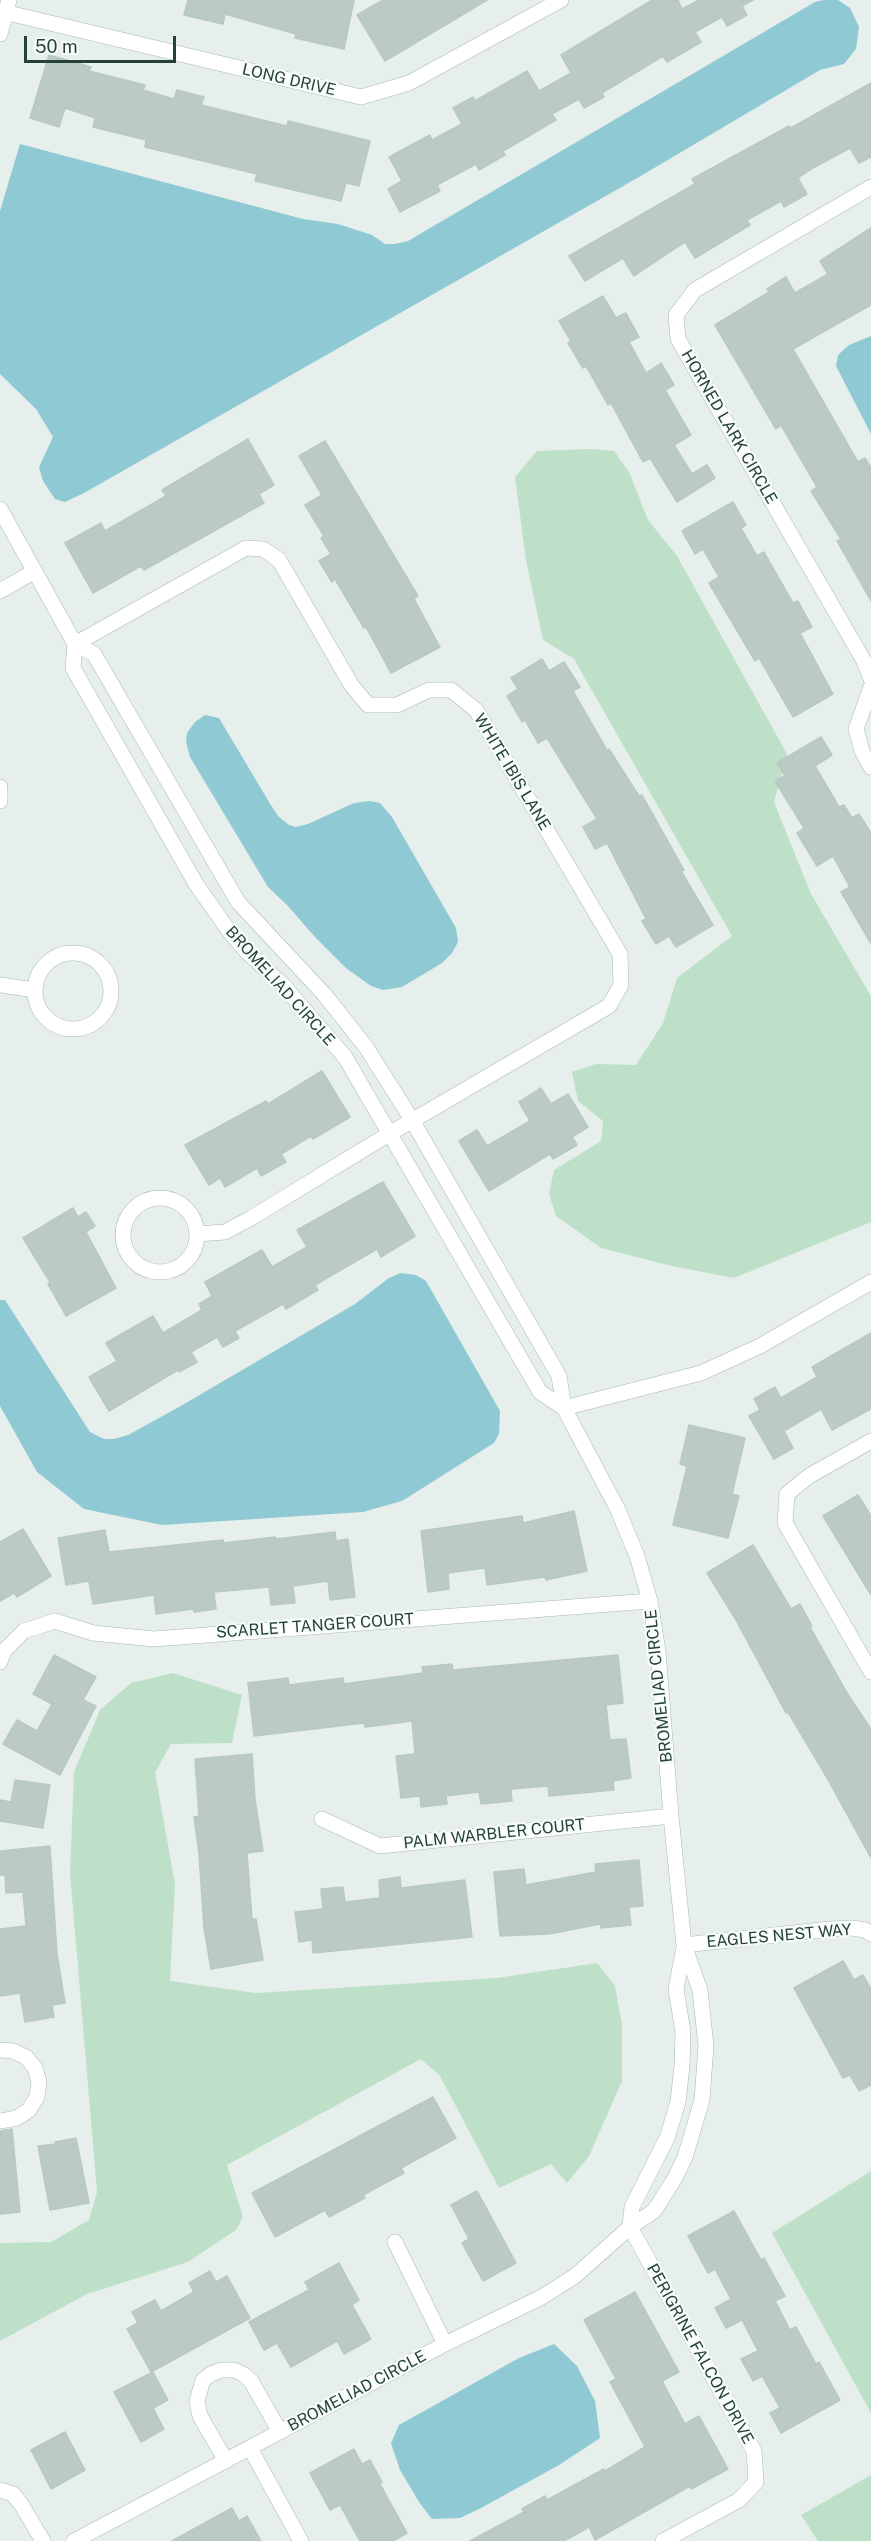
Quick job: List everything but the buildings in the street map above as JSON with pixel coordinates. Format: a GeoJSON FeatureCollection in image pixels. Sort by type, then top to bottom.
{"type":"FeatureCollection","features":[{"type":"Feature","properties":{"kind":"street","name":"LONG DRIVE"},"geometry":{"type":"LineString","coordinates":[[5,8],[361,97],[409,83],[561,0]]}},
{"type":"Feature","properties":{"kind":"street"},"geometry":{"type":"LineString","coordinates":[[0,34],[5,8]]}},
{"type":"Feature","properties":{"kind":"street","name":"HORNED LARK CIRCLE"},"geometry":{"type":"LineString","coordinates":[[871,187],[695,290],[676,315],[678,339],[864,661],[871,679]]}},
{"type":"Feature","properties":{"kind":"street","name":"BROMELIAD CIRCLE"},"geometry":{"type":"LineString","coordinates":[[0,509],[75,644],[73,668],[196,884],[229,931],[248,953],[283,985],[345,1057],[540,1392],[564,1408]]}},
{"type":"Feature","properties":{"kind":"street","name":"WHITE IBIS LANE"},"geometry":{"type":"LineString","coordinates":[[75,644],[246,548],[263,549],[279,560],[352,686],[368,705],[397,705],[429,690],[451,690],[476,710],[620,954],[621,986],[609,1006],[412,1120],[251,1218],[225,1232],[197,1234]]}},
{"type":"Feature","properties":{"kind":"street"},"geometry":{"type":"LineString","coordinates":[[0,591],[35,571]]}},
{"type":"Feature","properties":{"kind":"street","name":"BROMELIAD CIRCLE"},"geometry":{"type":"LineString","coordinates":[[74,2541],[445,2344],[542,2297],[575,2277],[630,2227],[654,2211],[675,2178],[685,2157],[702,2100],[706,2046],[700,1990],[684,1945],[658,1651],[650,1601],[637,1556],[617,1508],[564,1408],[560,1376],[412,1120],[353,1029],[309,978],[238,903],[94,654],[75,644]]}},
{"type":"Feature","properties":{"kind":"street"},"geometry":{"type":"LineString","coordinates":[[871,687],[856,729],[862,752],[871,767]]}},
{"type":"Feature","properties":{"kind":"street"},"geometry":{"type":"LineString","coordinates":[[0,787],[0,801]]}},
{"type":"Feature","properties":{"kind":"street"},"geometry":{"type":"LineString","coordinates":[[68,953],[81,954],[93,959],[103,967],[110,979],[112,992],[110,1004],[100,1019],[84,1028],[72,1030],[60,1028],[45,1017],[36,1002],[35,990],[38,977],[45,965],[68,953]]}},
{"type":"Feature","properties":{"kind":"street"},"geometry":{"type":"LineString","coordinates":[[0,985],[35,990]]}},
{"type":"Feature","properties":{"kind":"street"},"geometry":{"type":"LineString","coordinates":[[159,1198],[172,1200],[188,1210],[195,1222],[197,1234],[194,1248],[186,1260],[174,1269],[160,1272],[146,1269],[134,1261],[126,1250],[122,1236],[125,1222],[135,1206],[147,1200],[159,1198]]}},
{"type":"Feature","properties":{"kind":"street"},"geometry":{"type":"LineString","coordinates":[[564,1408],[701,1373],[760,1346],[871,1282]]}},
{"type":"Feature","properties":{"kind":"street"},"geometry":{"type":"LineString","coordinates":[[871,1441],[809,1476],[787,1494],[785,1523],[871,1672]]}},
{"type":"Feature","properties":{"kind":"street","name":"SCARLET TANGER COURT"},"geometry":{"type":"LineString","coordinates":[[0,1662],[4,1651],[24,1631],[55,1621],[93,1633],[154,1639],[650,1601]]}},
{"type":"Feature","properties":{"kind":"street","name":"PALM WARBLER COURT"},"geometry":{"type":"LineString","coordinates":[[322,1819],[380,1846],[671,1816]]}},
{"type":"Feature","properties":{"kind":"street","name":"EAGLES NEST WAY"},"geometry":{"type":"LineString","coordinates":[[684,1945],[830,1929],[852,1928],[865,1930],[871,1935]]}},
{"type":"Feature","properties":{"kind":"street","name":"BROMELIAD CIRCLE"},"geometry":{"type":"LineString","coordinates":[[630,2227],[632,2207],[667,2138],[678,2102],[682,2066],[682,2032],[676,1989],[684,1945]]}},
{"type":"Feature","properties":{"kind":"street"},"geometry":{"type":"LineString","coordinates":[[0,2050],[13,2051],[26,2057],[35,2068],[39,2082],[37,2097],[29,2110],[17,2118],[0,2121]]}},
{"type":"Feature","properties":{"kind":"street","name":"PERIGRINE FALCON DRIVE"},"geometry":{"type":"LineString","coordinates":[[630,2227],[753,2451],[756,2481],[739,2500],[663,2541]]}},
{"type":"Feature","properties":{"kind":"street"},"geometry":{"type":"LineString","coordinates":[[395,2242],[445,2344]]}},
{"type":"Feature","properties":{"kind":"street"},"geometry":{"type":"LineString","coordinates":[[226,2461],[200,2416],[197,2401],[203,2380],[211,2374],[221,2370],[234,2370],[243,2374],[251,2381],[280,2432]]}},
{"type":"Feature","properties":{"kind":"street"},"geometry":{"type":"LineString","coordinates":[[250,2448],[301,2541]]}},
{"type":"Feature","properties":{"kind":"street"},"geometry":{"type":"LineString","coordinates":[[0,2490],[13,2494],[43,2541]]}},
{"type":"Feature","properties":{"kind":"green space"},"geometry":{"type":"Polygon","coordinates":[[[592,449],[614,451],[629,472],[648,520],[677,556],[787,754],[774,802],[811,894],[871,996],[871,1222],[734,1278],[672,1266],[601,1248],[556,1216],[549,1194],[554,1170],[601,1141],[603,1121],[578,1101],[572,1072],[596,1064],[636,1065],[663,1023],[677,978],[732,936],[574,659],[543,640],[526,560],[515,477],[537,451],[592,449]]]}},
{"type":"Feature","properties":{"kind":"green space"},"geometry":{"type":"Polygon","coordinates":[[[173,1673],[242,1695],[232,1743],[171,1744],[155,1773],[175,1884],[170,1981],[256,1993],[497,1978],[597,1963],[615,1986],[622,2024],[622,2081],[589,2156],[567,2183],[551,2164],[499,2188],[440,2076],[421,2059],[227,2165],[243,2217],[236,2230],[188,2262],[87,2294],[0,2341],[0,2243],[51,2242],[89,2220],[97,2192],[70,1873],[74,1772],[100,1710],[131,1683],[173,1673]]]}},
{"type":"Feature","properties":{"kind":"green space"},"geometry":{"type":"Polygon","coordinates":[[[871,2171],[871,2413],[772,2233],[871,2171]]]}},
{"type":"Feature","properties":{"kind":"green space"},"geometry":{"type":"Polygon","coordinates":[[[871,2475],[871,2541],[818,2541],[801,2515],[871,2475]]]}},
{"type":"Feature","properties":{"kind":"water"},"geometry":{"type":"Polygon","coordinates":[[[838,0],[850,8],[859,27],[856,49],[844,64],[820,70],[639,177],[84,493],[65,502],[55,499],[43,481],[39,467],[53,437],[36,409],[0,374],[0,211],[20,144],[303,219],[338,224],[372,235],[385,244],[395,244],[408,241],[815,2],[838,0]]]}},
{"type":"Feature","properties":{"kind":"water"},"geometry":{"type":"Polygon","coordinates":[[[871,336],[871,434],[836,366],[838,355],[849,345],[871,336]]]}},
{"type":"Feature","properties":{"kind":"water"},"geometry":{"type":"Polygon","coordinates":[[[205,715],[219,718],[278,816],[289,825],[296,827],[308,824],[354,803],[370,801],[380,803],[392,817],[456,928],[458,942],[452,953],[442,963],[402,987],[383,990],[371,986],[346,968],[315,937],[268,887],[190,757],[186,742],[187,733],[195,722],[205,715]]]}},
{"type":"Feature","properties":{"kind":"water"},"geometry":{"type":"Polygon","coordinates":[[[401,1273],[416,1275],[426,1281],[500,1411],[499,1434],[494,1443],[402,1501],[363,1512],[162,1525],[84,1509],[37,1472],[0,1406],[0,1300],[5,1300],[90,1432],[104,1439],[114,1439],[128,1435],[179,1407],[355,1304],[389,1278],[401,1273]]]}},
{"type":"Feature","properties":{"kind":"water"},"geometry":{"type":"Polygon","coordinates":[[[554,2344],[577,2366],[595,2401],[600,2438],[559,2465],[481,2508],[460,2518],[432,2519],[400,2470],[391,2443],[399,2425],[519,2358],[554,2344]]]}}]}
